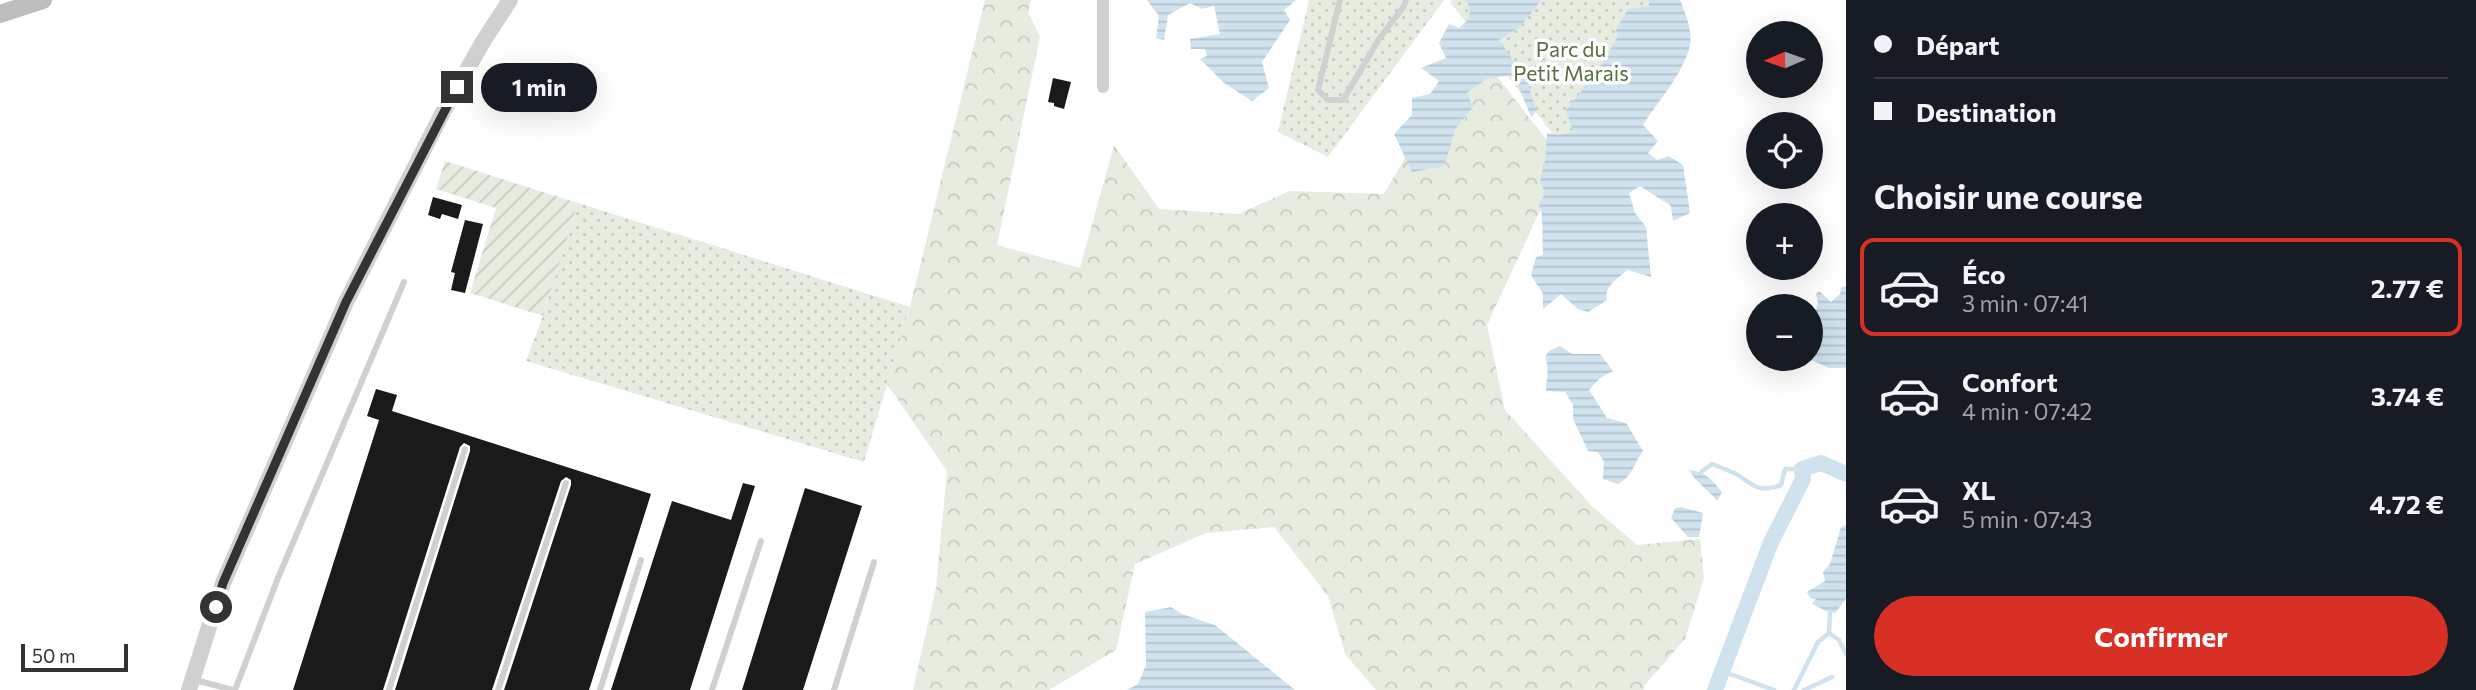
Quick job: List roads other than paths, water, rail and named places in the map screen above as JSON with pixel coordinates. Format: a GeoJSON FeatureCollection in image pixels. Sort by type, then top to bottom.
{"type":"FeatureCollection","features":[{"type":"Feature","properties":{"kind":"main road"},"geometry":{"type":"LineString","coordinates":[[0,14],[43,0]]}},
{"type":"Feature","properties":{"kind":"street"},"geometry":{"type":"LineString","coordinates":[[191,685],[223,583],[346,302],[444,110],[510,0]]}},
{"type":"Feature","properties":{"kind":"street"},"geometry":{"type":"LineString","coordinates":[[1103,0],[1103,87]]}},
{"type":"Feature","properties":{"kind":"lane"},"geometry":{"type":"LineString","coordinates":[[1340,0],[1318,90],[1328,100],[1343,100],[1406,0]]}},
{"type":"Feature","properties":{"kind":"lane"},"geometry":{"type":"LineString","coordinates":[[191,685],[234,690],[278,578],[404,282]]}},
{"type":"Feature","properties":{"kind":"lane"},"geometry":{"type":"LineString","coordinates":[[389,690],[466,449]]}},
{"type":"Feature","properties":{"kind":"lane"},"geometry":{"type":"LineString","coordinates":[[498,690],[566,483]]}},
{"type":"Feature","properties":{"kind":"lane"},"geometry":{"type":"LineString","coordinates":[[712,690],[761,541]]}},
{"type":"Feature","properties":{"kind":"lane"},"geometry":{"type":"LineString","coordinates":[[600,690],[641,560]]}},
{"type":"Feature","properties":{"kind":"lane"},"geometry":{"type":"LineString","coordinates":[[834,690],[874,562]]}},
{"type":"Feature","properties":{"kind":"water"},"geometry":{"type":"Polygon","coordinates":[[[1147,0],[1296,0],[1284,10],[1290,20],[1262,62],[1269,88],[1252,101],[1224,83],[1200,59],[1207,56],[1205,49],[1191,49],[1190,39],[1220,34],[1214,6],[1202,9],[1190,3],[1168,15],[1164,40],[1156,38],[1159,16],[1147,0]]]}},
{"type":"Feature","properties":{"kind":"water"},"geometry":{"type":"Polygon","coordinates":[[[1465,0],[1541,0],[1521,26],[1499,40],[1528,82],[1536,112],[1531,117],[1514,75],[1488,78],[1467,93],[1473,107],[1456,128],[1444,166],[1412,172],[1394,134],[1412,115],[1412,98],[1430,94],[1439,81],[1421,68],[1446,58],[1439,43],[1449,24],[1459,28],[1470,18],[1469,6],[1465,0]]]}},
{"type":"Feature","properties":{"kind":"water"},"geometry":{"type":"Polygon","coordinates":[[[1649,0],[1680,0],[1690,30],[1689,49],[1681,69],[1643,125],[1658,141],[1648,153],[1657,160],[1669,156],[1683,165],[1690,213],[1673,221],[1671,206],[1640,186],[1629,193],[1635,213],[1646,227],[1651,277],[1628,270],[1610,286],[1607,300],[1588,312],[1578,309],[1561,294],[1543,309],[1543,294],[1531,275],[1536,257],[1543,255],[1542,214],[1539,206],[1545,193],[1540,181],[1547,133],[1558,135],[1573,132],[1566,110],[1595,75],[1618,36],[1616,30],[1628,9],[1649,6],[1649,0]]]}},
{"type":"Feature","properties":{"kind":"water"},"geometry":{"type":"Polygon","coordinates":[[[1846,286],[1846,368],[1829,368],[1823,365],[1823,295],[1831,302],[1840,294],[1841,287],[1846,286]]]}},
{"type":"Feature","properties":{"kind":"water"},"geometry":{"type":"Polygon","coordinates":[[[1560,346],[1572,354],[1600,354],[1613,371],[1600,378],[1589,390],[1607,418],[1626,423],[1643,451],[1630,474],[1618,484],[1603,479],[1604,462],[1598,452],[1588,451],[1573,419],[1573,405],[1565,392],[1546,391],[1548,370],[1545,357],[1549,351],[1560,346]]]}},
{"type":"Feature","properties":{"kind":"water"},"geometry":{"type":"Polygon","coordinates":[[[1689,470],[1708,477],[1715,484],[1722,492],[1717,501],[1695,479],[1689,470]]]}},
{"type":"Feature","properties":{"kind":"water"},"geometry":{"type":"Polygon","coordinates":[[[1675,508],[1703,513],[1699,537],[1688,537],[1671,518],[1675,508]]]}},
{"type":"Feature","properties":{"kind":"water"},"geometry":{"type":"Polygon","coordinates":[[[1846,525],[1846,599],[1835,613],[1812,604],[1816,599],[1810,598],[1807,592],[1825,581],[1823,572],[1830,564],[1841,527],[1846,525]]]}},
{"type":"Feature","properties":{"kind":"water"},"geometry":{"type":"Polygon","coordinates":[[[1171,607],[1182,614],[1215,625],[1295,690],[1127,690],[1138,684],[1146,665],[1145,612],[1171,607]]]}},
{"type":"Feature","properties":{"kind":"waterway"},"geometry":{"type":"LineString","coordinates":[[1715,690],[1771,542],[1803,479],[1802,469],[1821,463],[1846,474]]}},
{"type":"Feature","properties":{"kind":"waterway"},"geometry":{"type":"LineString","coordinates":[[1701,472],[1712,464],[1760,488],[1772,488],[1781,485],[1785,469],[1802,469]]}},
{"type":"Feature","properties":{"kind":"waterway"},"geometry":{"type":"LineString","coordinates":[[1830,612],[1829,633],[1839,640],[1846,654]]}},
{"type":"Feature","properties":{"kind":"waterway"},"geometry":{"type":"LineString","coordinates":[[1794,690],[1818,642],[1829,633]]}},
{"type":"Feature","properties":{"kind":"waterway"},"geometry":{"type":"LineString","coordinates":[[1722,671],[1774,690]]}},
{"type":"Feature","properties":{"kind":"waterway"},"geometry":{"type":"LineString","coordinates":[[1804,690],[1832,677]]}},
{"type":"Feature","properties":{"kind":"park label","name":"Parc du Petit Marais"},"geometry":{"type":"Point","coordinates":[1571,60]}}]}
